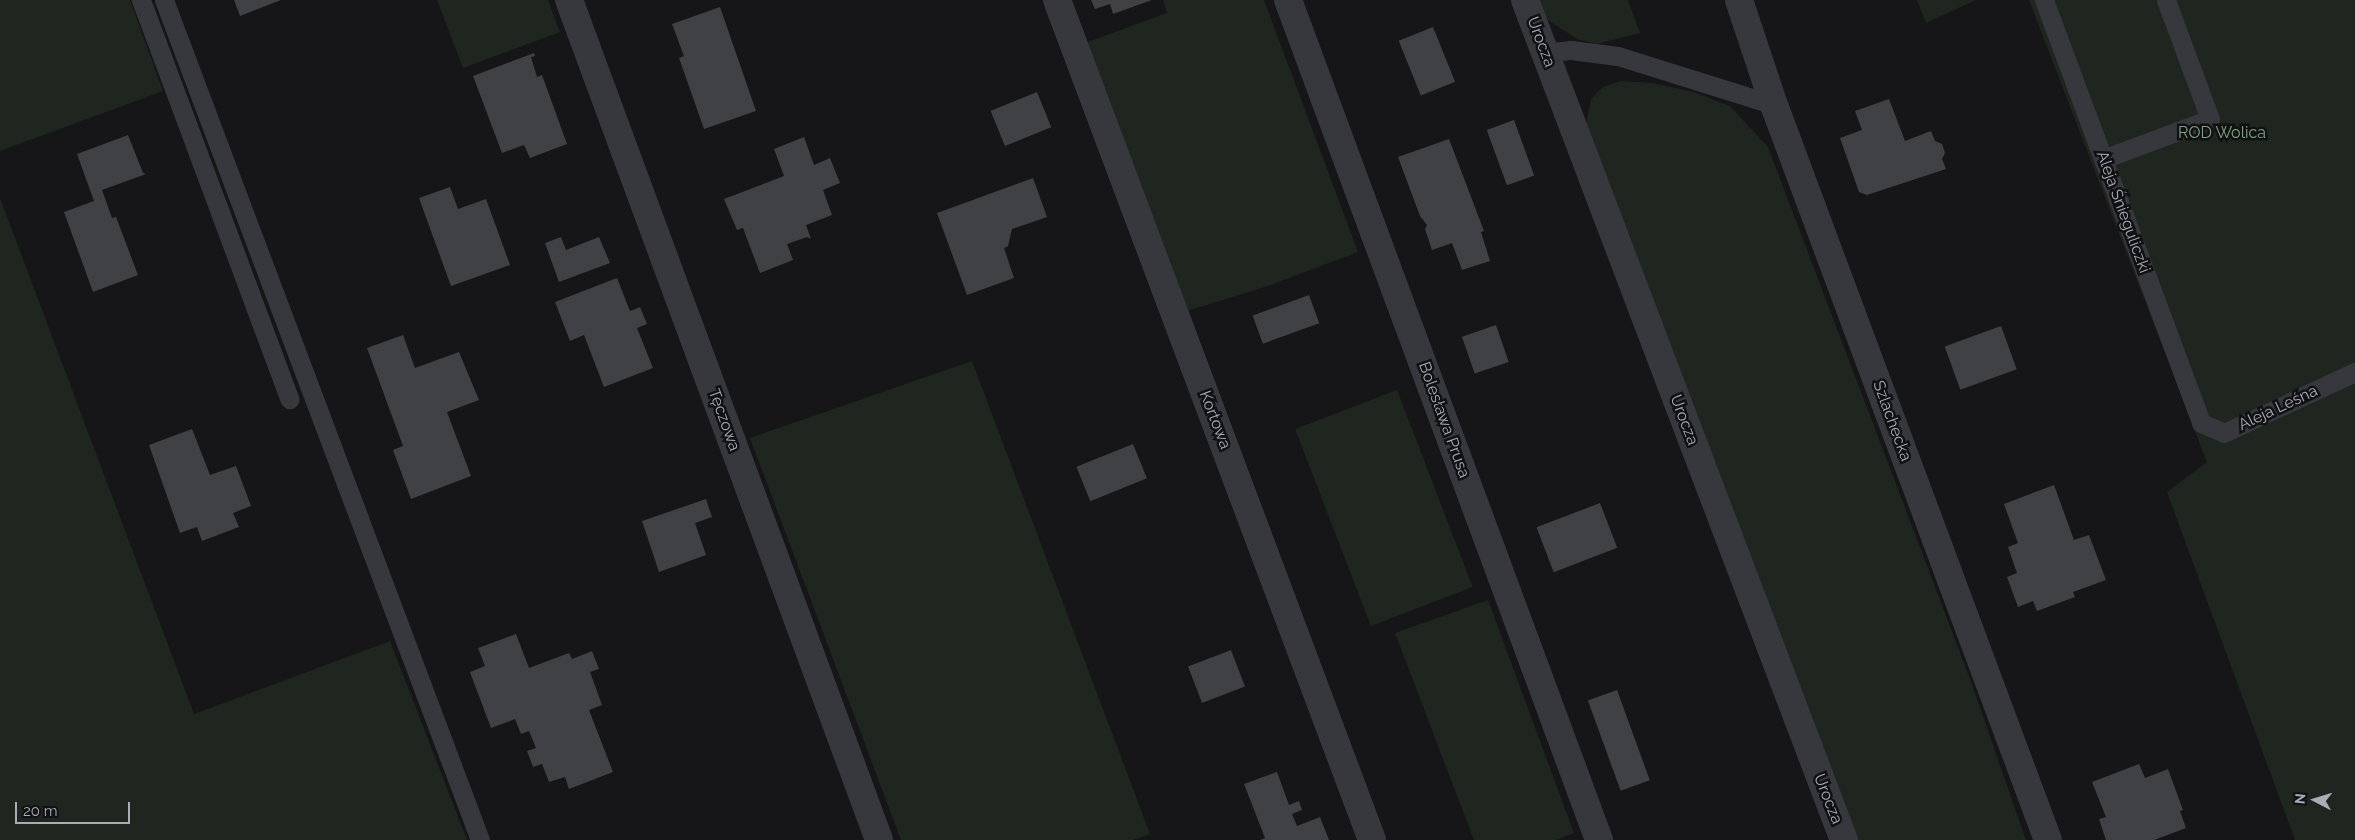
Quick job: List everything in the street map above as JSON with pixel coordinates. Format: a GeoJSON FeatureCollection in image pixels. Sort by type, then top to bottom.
{"type":"FeatureCollection","features":[{"type":"Feature","properties":{"kind":"street","name":"Tęczowa"},"geometry":{"type":"LineString","coordinates":[[569,0],[879,840]]}},
{"type":"Feature","properties":{"kind":"street","name":"Kortowa"},"geometry":{"type":"LineString","coordinates":[[1057,0],[1372,840]]}},
{"type":"Feature","properties":{"kind":"street","name":"Bolesława Prusa"},"geometry":{"type":"LineString","coordinates":[[1288,0],[1600,840]]}},
{"type":"Feature","properties":{"kind":"street","name":"Urocza"},"geometry":{"type":"LineString","coordinates":[[1525,0],[1844,840]]}},
{"type":"Feature","properties":{"kind":"street","name":"Szlachecka"},"geometry":{"type":"LineString","coordinates":[[1739,0],[1774,105],[2048,840]]}},
{"type":"Feature","properties":{"kind":"lane"},"geometry":{"type":"LineString","coordinates":[[141,0],[289,399]]}},
{"type":"Feature","properties":{"kind":"lane"},"geometry":{"type":"LineString","coordinates":[[164,0],[480,840]]}},
{"type":"Feature","properties":{"kind":"lane","name":"Aleja Śnieguliczki"},"geometry":{"type":"LineString","coordinates":[[2044,0],[2201,423]]}},
{"type":"Feature","properties":{"kind":"lane"},"geometry":{"type":"LineString","coordinates":[[2103,159],[2210,119],[2166,0]]}},
{"type":"Feature","properties":{"kind":"lane"},"geometry":{"type":"LineString","coordinates":[[1545,52],[1571,50],[1618,56],[1774,105]]}},
{"type":"Feature","properties":{"kind":"lane","name":"Aleja Leśna"},"geometry":{"type":"LineString","coordinates":[[2201,423],[2224,433],[2355,372]]}},
{"type":"Feature","properties":{"kind":"green space"},"geometry":{"type":"Polygon","coordinates":[[[0,0],[130,0],[163,91],[0,151],[0,0]]]}},
{"type":"Feature","properties":{"kind":"green space"},"geometry":{"type":"Polygon","coordinates":[[[437,0],[548,0],[560,32],[463,68],[437,0]]]}},
{"type":"Feature","properties":{"kind":"green space"},"geometry":{"type":"Polygon","coordinates":[[[1163,0],[1264,0],[1358,252],[1268,286],[1184,312],[1085,43],[1167,13],[1163,0]]]}},
{"type":"Feature","properties":{"kind":"green space"},"geometry":{"type":"Polygon","coordinates":[[[1534,0],[1628,0],[1640,33],[1597,44],[1577,39],[1548,20],[1534,0]]]}},
{"type":"Feature","properties":{"kind":"green space"},"geometry":{"type":"Polygon","coordinates":[[[1917,0],[1976,0],[1926,23],[1917,0]]]}},
{"type":"Feature","properties":{"kind":"green space","name":"ROD Wolica"},"geometry":{"type":"Polygon","coordinates":[[[2029,0],[2355,0],[2355,840],[2295,840],[2167,492],[2207,462],[2029,0]]]}},
{"type":"Feature","properties":{"kind":"green space"},"geometry":{"type":"Polygon","coordinates":[[[1621,81],[1652,83],[1694,92],[1730,106],[1768,147],[1970,679],[2026,840],[1851,840],[1585,129],[1591,99],[1603,87],[1621,81]]]}},
{"type":"Feature","properties":{"kind":"green space"},"geometry":{"type":"Polygon","coordinates":[[[0,198],[194,714],[390,641],[467,840],[0,840],[0,198]]]}},
{"type":"Feature","properties":{"kind":"green space"},"geometry":{"type":"Polygon","coordinates":[[[972,361],[1150,834],[1133,840],[901,840],[750,438],[972,361]]]}},
{"type":"Feature","properties":{"kind":"green space"},"geometry":{"type":"Polygon","coordinates":[[[1397,390],[1473,587],[1371,626],[1295,429],[1397,390]]]}},
{"type":"Feature","properties":{"kind":"green space"},"geometry":{"type":"Polygon","coordinates":[[[1488,600],[1574,833],[1556,840],[1474,840],[1395,633],[1488,600]]]}},
{"type":"Feature","properties":{"kind":"building"},"geometry":{"type":"Polygon","coordinates":[[[234,0],[281,0],[240,16],[234,0]]]}},
{"type":"Feature","properties":{"kind":"building"},"geometry":{"type":"Polygon","coordinates":[[[1091,0],[1152,0],[1113,14],[1110,4],[1095,9],[1091,0]]]}},
{"type":"Feature","properties":{"kind":"building"},"geometry":{"type":"Polygon","coordinates":[[[720,7],[756,111],[704,129],[679,58],[684,56],[672,24],[720,7]]]}},
{"type":"Feature","properties":{"kind":"building"},"geometry":{"type":"Polygon","coordinates":[[[1433,27],[1455,82],[1421,96],[1399,41],[1433,27]]]}},
{"type":"Feature","properties":{"kind":"building"},"geometry":{"type":"Polygon","coordinates":[[[534,53],[535,56],[531,57],[537,77],[542,75],[567,144],[530,158],[524,145],[502,153],[473,76],[534,53]]]}},
{"type":"Feature","properties":{"kind":"building"},"geometry":{"type":"Polygon","coordinates":[[[1037,92],[1051,127],[1005,146],[991,111],[1037,92]]]}},
{"type":"Feature","properties":{"kind":"building"},"geometry":{"type":"Polygon","coordinates":[[[1889,99],[1905,141],[1931,131],[1935,141],[1942,144],[1945,153],[1942,159],[1946,169],[1867,195],[1859,192],[1840,138],[1862,130],[1855,111],[1889,99]]]}},
{"type":"Feature","properties":{"kind":"building"},"geometry":{"type":"Polygon","coordinates":[[[1514,120],[1534,175],[1507,185],[1487,130],[1514,120]]]}},
{"type":"Feature","properties":{"kind":"building"},"geometry":{"type":"Polygon","coordinates":[[[128,135],[143,173],[146,174],[102,190],[112,218],[116,217],[138,275],[93,292],[64,212],[94,201],[77,154],[128,135]]]}},
{"type":"Feature","properties":{"kind":"building"},"geometry":{"type":"Polygon","coordinates":[[[804,137],[814,165],[830,158],[840,183],[823,190],[832,215],[806,225],[811,239],[807,237],[787,244],[793,260],[760,273],[743,228],[737,230],[724,199],[784,176],[774,149],[804,137]]]}},
{"type":"Feature","properties":{"kind":"building"},"geometry":{"type":"Polygon","coordinates":[[[1449,139],[1484,231],[1481,232],[1490,261],[1462,270],[1452,243],[1432,250],[1425,229],[1427,225],[1420,216],[1398,157],[1449,139]]]}},
{"type":"Feature","properties":{"kind":"building"},"geometry":{"type":"Polygon","coordinates":[[[1033,178],[1047,217],[1012,229],[1008,246],[1004,248],[1014,278],[967,295],[937,213],[1033,178]]]}},
{"type":"Feature","properties":{"kind":"building"},"geometry":{"type":"Polygon","coordinates":[[[450,187],[458,209],[486,199],[510,265],[451,286],[419,198],[450,187]]]}},
{"type":"Feature","properties":{"kind":"building"},"geometry":{"type":"Polygon","coordinates":[[[561,237],[566,250],[599,237],[610,263],[559,282],[545,243],[561,237]]]}},
{"type":"Feature","properties":{"kind":"building"},"geometry":{"type":"Polygon","coordinates":[[[617,278],[630,311],[640,307],[647,324],[637,328],[653,368],[604,387],[584,335],[570,341],[555,302],[617,278]]]}},
{"type":"Feature","properties":{"kind":"building"},"geometry":{"type":"Polygon","coordinates":[[[1309,295],[1319,323],[1263,344],[1253,316],[1309,295]]]}},
{"type":"Feature","properties":{"kind":"building"},"geometry":{"type":"Polygon","coordinates":[[[1496,325],[1509,362],[1475,374],[1462,337],[1496,325]]]}},
{"type":"Feature","properties":{"kind":"building"},"geometry":{"type":"Polygon","coordinates":[[[2001,326],[2017,369],[1960,390],[1945,347],[2001,326]]]}},
{"type":"Feature","properties":{"kind":"building"},"geometry":{"type":"Polygon","coordinates":[[[403,335],[415,368],[459,352],[479,400],[447,412],[471,476],[411,499],[393,450],[403,446],[367,348],[403,335]]]}},
{"type":"Feature","properties":{"kind":"building"},"geometry":{"type":"Polygon","coordinates":[[[192,429],[210,475],[236,466],[251,506],[233,513],[239,527],[202,541],[197,527],[180,533],[149,445],[192,429]]]}},
{"type":"Feature","properties":{"kind":"building"},"geometry":{"type":"Polygon","coordinates":[[[1133,444],[1147,478],[1090,501],[1076,467],[1133,444]]]}},
{"type":"Feature","properties":{"kind":"building"},"geometry":{"type":"Polygon","coordinates":[[[2054,485],[2074,540],[2089,535],[2106,580],[2073,592],[2075,597],[2037,611],[2033,601],[2018,607],[2007,577],[2017,573],[2008,547],[2018,543],[2004,504],[2054,485]]]}},
{"type":"Feature","properties":{"kind":"building"},"geometry":{"type":"Polygon","coordinates":[[[706,499],[712,517],[695,523],[706,555],[659,572],[642,521],[706,499]]]}},
{"type":"Feature","properties":{"kind":"building"},"geometry":{"type":"Polygon","coordinates":[[[1600,503],[1617,548],[1554,572],[1537,527],[1600,503]]]}},
{"type":"Feature","properties":{"kind":"building"},"geometry":{"type":"Polygon","coordinates":[[[516,634],[529,668],[569,653],[572,659],[592,651],[599,669],[590,672],[602,705],[589,710],[613,772],[569,789],[565,777],[549,782],[542,764],[533,767],[527,751],[536,748],[529,731],[521,734],[515,719],[491,728],[470,672],[485,666],[478,648],[516,634]]]}},
{"type":"Feature","properties":{"kind":"building"},"geometry":{"type":"Polygon","coordinates":[[[1231,650],[1245,686],[1202,703],[1188,666],[1231,650]]]}},
{"type":"Feature","properties":{"kind":"building"},"geometry":{"type":"Polygon","coordinates":[[[1617,690],[1650,780],[1621,791],[1588,701],[1617,690]]]}},
{"type":"Feature","properties":{"kind":"building"},"geometry":{"type":"Polygon","coordinates":[[[2139,764],[2145,778],[2168,769],[2183,810],[2180,811],[2186,828],[2154,840],[2106,840],[2099,819],[2106,817],[2092,782],[2139,764]]]}},
{"type":"Feature","properties":{"kind":"building"},"geometry":{"type":"Polygon","coordinates":[[[1277,772],[1289,805],[1299,801],[1302,810],[1292,814],[1297,826],[1320,817],[1329,840],[1260,840],[1265,838],[1244,784],[1277,772]]]}}]}
